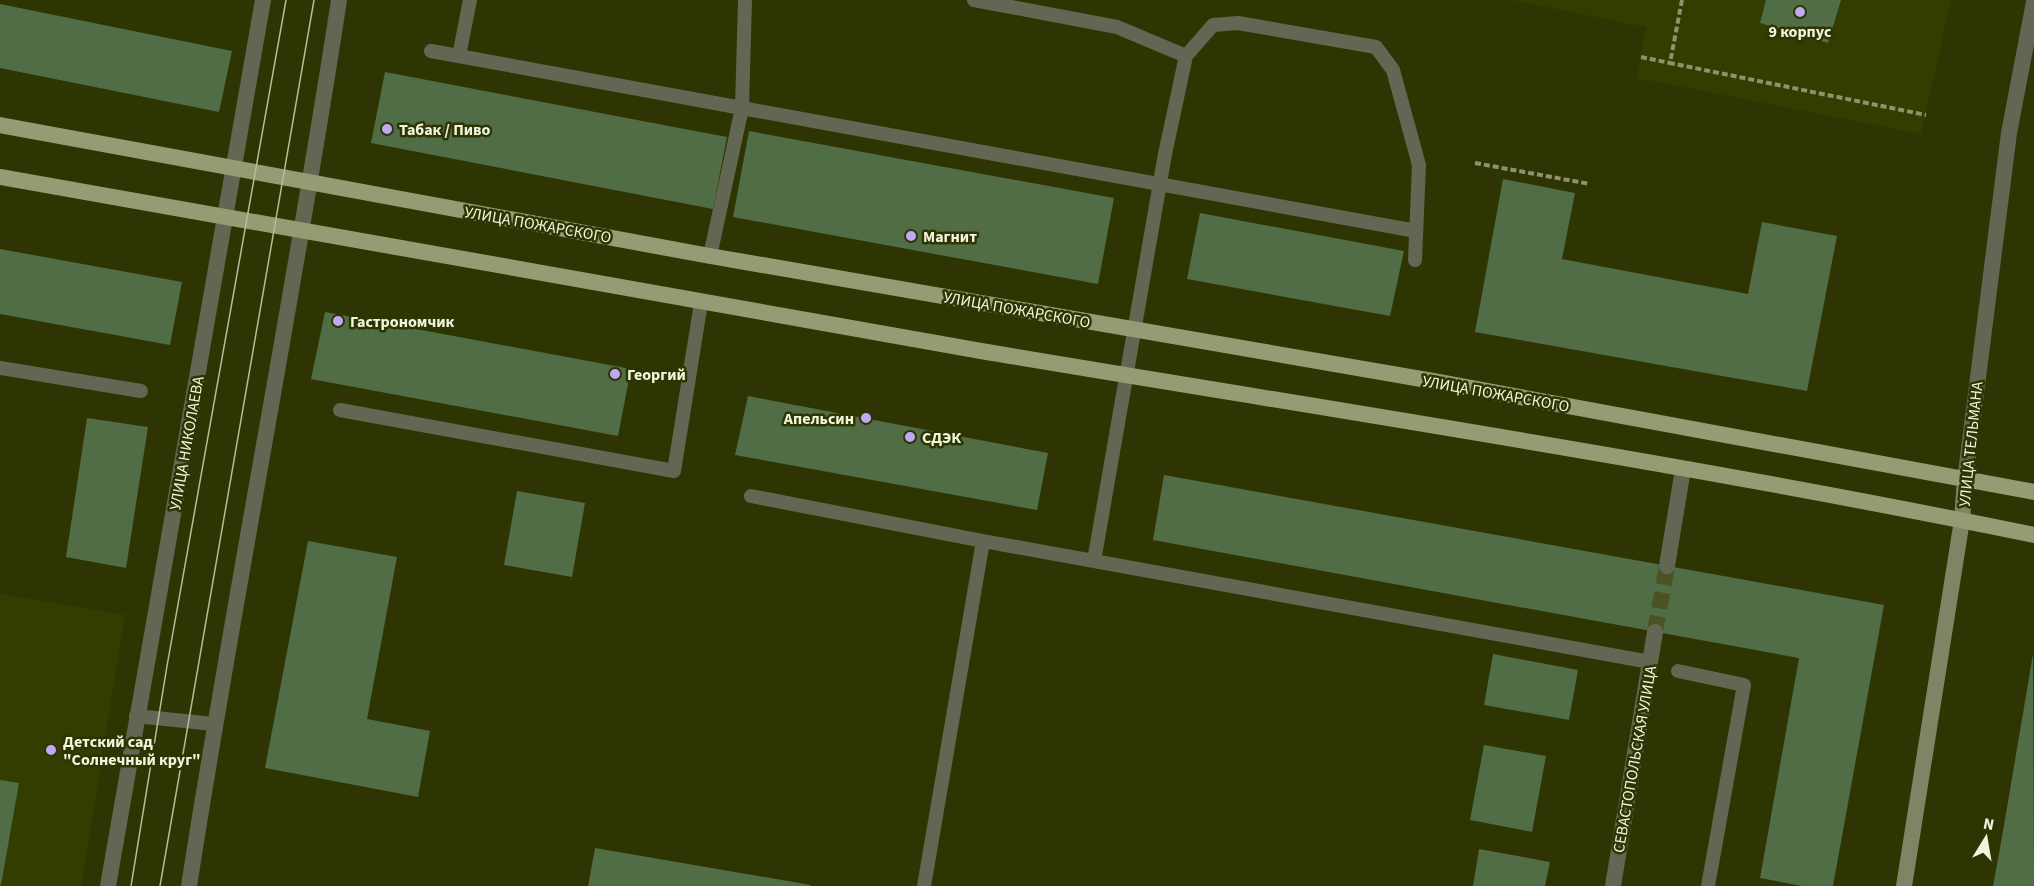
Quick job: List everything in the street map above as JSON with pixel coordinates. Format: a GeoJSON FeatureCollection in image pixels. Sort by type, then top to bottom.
{"type":"FeatureCollection","features":[{"type":"Feature","properties":{"kind":"main road","name":"УЛИЦА ПОЖАРСКОГО"},"geometry":{"type":"LineString","coordinates":[[0,125],[710,256],[1456,386],[2034,492]]}},
{"type":"Feature","properties":{"kind":"main road"},"geometry":{"type":"LineString","coordinates":[[0,177],[701,303],[1683,469],[2034,535]]}},
{"type":"Feature","properties":{"kind":"main road","name":"УЛИЦА ТЕЛЬМАНА"},"geometry":{"type":"LineString","coordinates":[[1904,886],[1962,520],[1965,480]]}},
{"type":"Feature","properties":{"kind":"street","name":"УЛИЦА НИКОЛАЕВА"},"geometry":{"type":"LineString","coordinates":[[108,886],[136,716],[264,0]]}},
{"type":"Feature","properties":{"kind":"street"},"geometry":{"type":"LineString","coordinates":[[189,886],[214,724],[312,183],[339,0]]}},
{"type":"Feature","properties":{"kind":"street","name":"УЛИЦА ТЕЛЬМАНА"},"geometry":{"type":"LineString","coordinates":[[1965,480],[2009,134],[2034,2]]}},
{"type":"Feature","properties":{"kind":"street"},"geometry":{"type":"LineString","coordinates":[[1667,566],[1683,469]]}},
{"type":"Feature","properties":{"kind":"street","name":"СЕВАСТОПОЛЬСКАЯ УЛИЦА"},"geometry":{"type":"LineString","coordinates":[[1613,886],[1655,632]]}},
{"type":"Feature","properties":{"kind":"lane"},"geometry":{"type":"LineString","coordinates":[[459,56],[470,0]]}},
{"type":"Feature","properties":{"kind":"lane"},"geometry":{"type":"LineString","coordinates":[[710,256],[742,108],[745,0]]}},
{"type":"Feature","properties":{"kind":"lane"},"geometry":{"type":"LineString","coordinates":[[974,0],[1117,27],[1185,56]]}},
{"type":"Feature","properties":{"kind":"lane"},"geometry":{"type":"LineString","coordinates":[[1094,561],[1160,184],[1185,56],[1213,25],[1238,24],[1376,47],[1393,70],[1419,165],[1415,260]]}},
{"type":"Feature","properties":{"kind":"lane"},"geometry":{"type":"LineString","coordinates":[[431,51],[1416,231]]}},
{"type":"Feature","properties":{"kind":"lane"},"geometry":{"type":"LineString","coordinates":[[340,410],[674,471],[701,303]]}},
{"type":"Feature","properties":{"kind":"lane"},"geometry":{"type":"LineString","coordinates":[[0,368],[141,391]]}},
{"type":"Feature","properties":{"kind":"lane"},"geometry":{"type":"LineString","coordinates":[[751,496],[983,541],[1650,662]]}},
{"type":"Feature","properties":{"kind":"lane"},"geometry":{"type":"LineString","coordinates":[[924,886],[983,541]]}},
{"type":"Feature","properties":{"kind":"lane"},"geometry":{"type":"LineString","coordinates":[[1678,671],[1744,685],[1708,886]]}},
{"type":"Feature","properties":{"kind":"lane"},"geometry":{"type":"LineString","coordinates":[[136,716],[214,724]]}},
{"type":"Feature","properties":{"kind":"path"},"geometry":{"type":"LineString","coordinates":[[1670,63],[1682,0]]}},
{"type":"Feature","properties":{"kind":"path"},"geometry":{"type":"LineString","coordinates":[[1641,57],[1926,115]]}},
{"type":"Feature","properties":{"kind":"path"},"geometry":{"type":"LineString","coordinates":[[1475,163],[1590,184]]}},
{"type":"Feature","properties":{"kind":"shaded area"},"geometry":{"type":"Polygon","coordinates":[[[1511,0],[1951,0],[1921,134],[1637,78],[1646,27],[1511,0]]]}},
{"type":"Feature","properties":{"kind":"shaded area","name":"Детский сад \"Солнечный круг\""},"geometry":{"type":"Polygon","coordinates":[[[0,594],[125,615],[81,886],[0,886],[0,594]]]}},
{"type":"Feature","properties":{"kind":"building","name":"9 корпус"},"geometry":{"type":"Polygon","coordinates":[[[1766,0],[1841,0],[1828,43],[1760,23],[1766,0]]]}},
{"type":"Feature","properties":{"kind":"building"},"geometry":{"type":"Polygon","coordinates":[[[0,4],[232,51],[219,112],[0,68],[0,4]]]}},
{"type":"Feature","properties":{"kind":"building"},"geometry":{"type":"Polygon","coordinates":[[[385,72],[727,137],[713,209],[371,143],[385,72]]]}},
{"type":"Feature","properties":{"kind":"building"},"geometry":{"type":"Polygon","coordinates":[[[749,131],[1114,198],[1098,284],[733,217],[749,131]]]}},
{"type":"Feature","properties":{"kind":"building"},"geometry":{"type":"Polygon","coordinates":[[[1503,179],[1575,193],[1562,259],[1748,294],[1762,222],[1837,236],[1807,391],[1475,332],[1503,179]]]}},
{"type":"Feature","properties":{"kind":"building"},"geometry":{"type":"Polygon","coordinates":[[[1200,213],[1404,251],[1390,316],[1187,279],[1200,213]]]}},
{"type":"Feature","properties":{"kind":"building"},"geometry":{"type":"Polygon","coordinates":[[[0,249],[182,282],[170,345],[0,314],[0,249]]]}},
{"type":"Feature","properties":{"kind":"building"},"geometry":{"type":"Polygon","coordinates":[[[325,312],[631,369],[618,436],[311,379],[325,312]]]}},
{"type":"Feature","properties":{"kind":"building"},"geometry":{"type":"Polygon","coordinates":[[[748,396],[1048,453],[1037,510],[735,455],[748,396]]]}},
{"type":"Feature","properties":{"kind":"building"},"geometry":{"type":"Polygon","coordinates":[[[87,418],[148,427],[126,568],[66,557],[87,418]]]}},
{"type":"Feature","properties":{"kind":"building"},"geometry":{"type":"Polygon","coordinates":[[[1164,475],[1884,605],[1833,886],[1802,886],[1760,878],[1799,658],[1153,540],[1164,475]]]}},
{"type":"Feature","properties":{"kind":"building"},"geometry":{"type":"Polygon","coordinates":[[[517,491],[585,503],[572,577],[504,565],[517,491]]]}},
{"type":"Feature","properties":{"kind":"building"},"geometry":{"type":"Polygon","coordinates":[[[308,541],[397,557],[367,719],[430,731],[418,797],[265,768],[308,541]]]}},
{"type":"Feature","properties":{"kind":"building"},"geometry":{"type":"Polygon","coordinates":[[[1493,654],[1578,670],[1569,720],[1484,705],[1493,654]]]}},
{"type":"Feature","properties":{"kind":"building"},"geometry":{"type":"Polygon","coordinates":[[[2033,654],[2034,886],[1993,886],[2002,837],[2033,654]]]}},
{"type":"Feature","properties":{"kind":"building"},"geometry":{"type":"Polygon","coordinates":[[[1484,745],[1546,756],[1532,832],[1470,820],[1484,745]]]}},
{"type":"Feature","properties":{"kind":"building"},"geometry":{"type":"Polygon","coordinates":[[[0,780],[19,783],[1,885],[0,885],[0,780]]]}},
{"type":"Feature","properties":{"kind":"building"},"geometry":{"type":"Polygon","coordinates":[[[595,848],[811,885],[811,886],[588,886],[595,848]]]}},
{"type":"Feature","properties":{"kind":"building"},"geometry":{"type":"Polygon","coordinates":[[[1479,849],[1550,862],[1545,886],[1473,886],[1479,849]]]}},
{"type":"Feature","properties":{"kind":"tunnel"},"geometry":{"type":"LineString","coordinates":[[1655,632],[1667,566]]}},
{"type":"Feature","properties":{"kind":"tram line"},"geometry":{"type":"LineString","coordinates":[[131,886],[167,666],[286,0]]}},
{"type":"Feature","properties":{"kind":"tram line"},"geometry":{"type":"LineString","coordinates":[[160,886],[314,0]]}},
{"type":"Feature","properties":{"kind":"place","name":"9 корпус"},"geometry":{"type":"Point","coordinates":[1800,12]}},
{"type":"Feature","properties":{"kind":"place","name":"Табак / Пиво"},"geometry":{"type":"Point","coordinates":[387,129]}},
{"type":"Feature","properties":{"kind":"place","name":"Магнит"},"geometry":{"type":"Point","coordinates":[911,236]}},
{"type":"Feature","properties":{"kind":"place","name":"Гастрономчик"},"geometry":{"type":"Point","coordinates":[338,321]}},
{"type":"Feature","properties":{"kind":"place","name":"Георгий"},"geometry":{"type":"Point","coordinates":[615,374]}},
{"type":"Feature","properties":{"kind":"place","name":"Апельсин"},"geometry":{"type":"Point","coordinates":[866,418]}},
{"type":"Feature","properties":{"kind":"place","name":"СДЭК"},"geometry":{"type":"Point","coordinates":[910,437]}},
{"type":"Feature","properties":{"kind":"place","name":"Детский сад \"Солнечный круг\""},"geometry":{"type":"Point","coordinates":[51,750]}}]}
